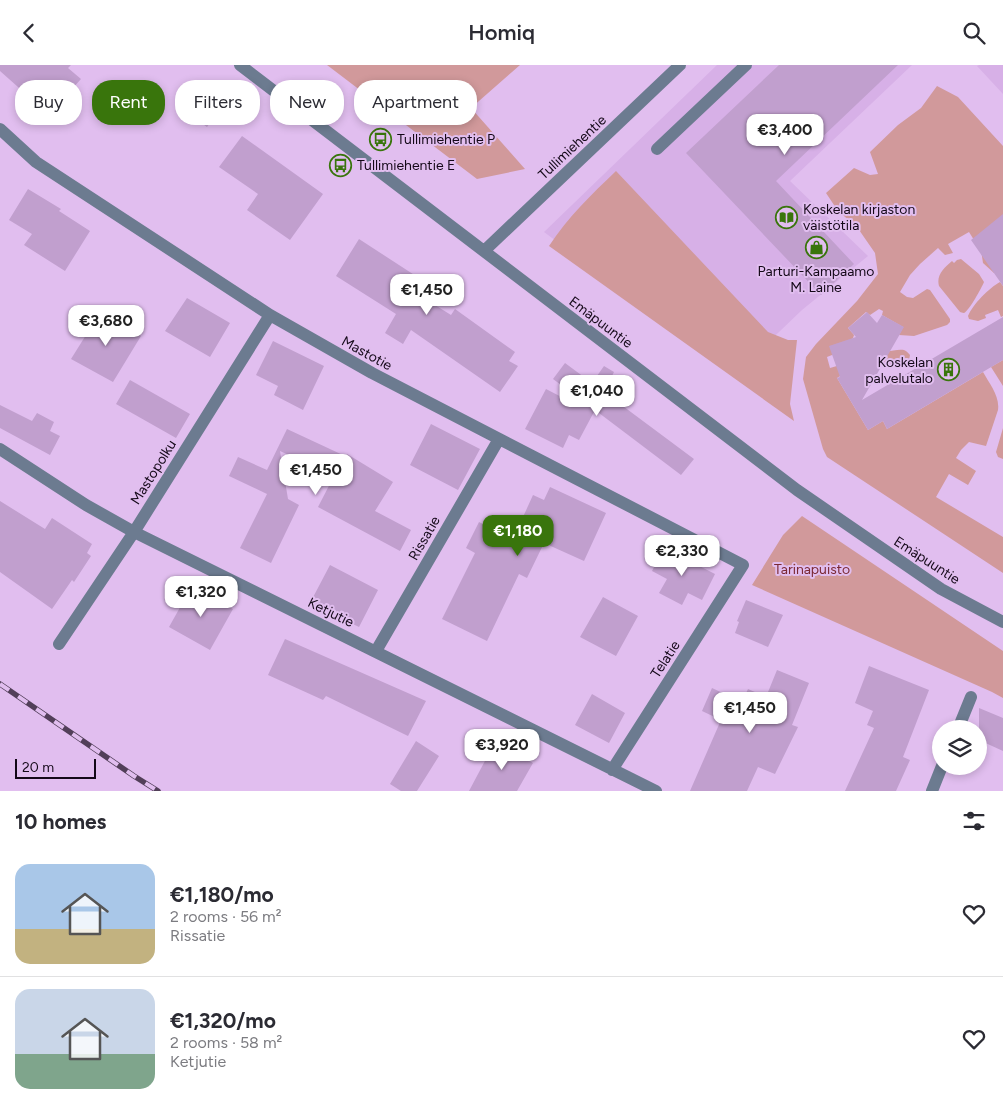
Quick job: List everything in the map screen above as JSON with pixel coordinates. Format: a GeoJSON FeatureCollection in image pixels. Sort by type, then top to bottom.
{"type":"FeatureCollection","features":[{"type":"Feature","properties":{"kind":"street","name":"Emäpuuntie"},"geometry":{"type":"LineString","coordinates":[[240,65],[797,490],[940,589],[1003,622]]}},
{"type":"Feature","properties":{"kind":"street","name":"Tullimiehentie"},"geometry":{"type":"LineString","coordinates":[[484,251],[680,65]]}},
{"type":"Feature","properties":{"kind":"street"},"geometry":{"type":"LineString","coordinates":[[657,149],[746,65]]}},
{"type":"Feature","properties":{"kind":"street","name":"Mastotie"},"geometry":{"type":"LineString","coordinates":[[0,129],[36,162],[270,315],[372,373],[743,565]]}},
{"type":"Feature","properties":{"kind":"street","name":"Mastopolku"},"geometry":{"type":"LineString","coordinates":[[59,644],[134,532],[270,315]]}},
{"type":"Feature","properties":{"kind":"street","name":"Rissatie"},"geometry":{"type":"LineString","coordinates":[[376,651],[499,439]]}},
{"type":"Feature","properties":{"kind":"street","name":"Ketjutie"},"geometry":{"type":"LineString","coordinates":[[0,449],[86,505],[134,532],[656,791]]}},
{"type":"Feature","properties":{"kind":"street","name":"Telatie"},"geometry":{"type":"LineString","coordinates":[[612,770],[743,565]]}},
{"type":"Feature","properties":{"kind":"street"},"geometry":{"type":"LineString","coordinates":[[962,720],[971,697]]}},
{"type":"Feature","properties":{"kind":"street"},"geometry":{"type":"LineString","coordinates":[[932,791],[938,775]]}},
{"type":"Feature","properties":{"kind":"shaded area"},"geometry":{"type":"Polygon","coordinates":[[[717,65],[912,65],[790,181],[868,256],[802,310],[735,374],[544,232],[717,65]]]}},
{"type":"Feature","properties":{"kind":"shaded area"},"geometry":{"type":"Polygon","coordinates":[[[1003,65],[1003,94],[977,66],[1003,65]]]}},
{"type":"Feature","properties":{"kind":"green space"},"geometry":{"type":"Polygon","coordinates":[[[327,65],[520,65],[477,103],[477,80],[354,80],[354,86],[327,65]]]}},
{"type":"Feature","properties":{"kind":"green space"},"geometry":{"type":"Polygon","coordinates":[[[937,86],[958,97],[1003,146],[1003,240],[994,273],[983,263],[980,243],[974,240],[969,232],[948,244],[953,253],[945,255],[938,248],[910,275],[900,292],[907,297],[913,298],[927,289],[930,290],[950,319],[947,325],[914,336],[899,335],[903,327],[882,315],[883,311],[879,309],[870,315],[866,312],[848,328],[854,335],[853,338],[827,357],[830,368],[889,351],[904,350],[910,355],[909,360],[874,367],[862,363],[837,378],[868,430],[883,421],[887,429],[983,372],[994,390],[998,405],[986,446],[969,442],[961,450],[956,458],[976,471],[968,485],[949,474],[936,497],[1003,537],[1003,573],[827,457],[803,379],[806,357],[857,301],[878,274],[875,253],[857,227],[838,211],[826,193],[854,168],[870,175],[878,174],[870,152],[898,125],[921,108],[937,86]]]}},
{"type":"Feature","properties":{"kind":"green space"},"geometry":{"type":"Polygon","coordinates":[[[477,115],[525,169],[477,179],[406,125],[477,125],[477,115]]]}},
{"type":"Feature","properties":{"kind":"green space"},"geometry":{"type":"Polygon","coordinates":[[[616,171],[768,332],[788,340],[797,340],[790,404],[794,421],[549,246],[572,216],[616,171]]]}},
{"type":"Feature","properties":{"kind":"green space"},"geometry":{"type":"Polygon","coordinates":[[[961,259],[979,274],[984,282],[972,304],[964,313],[960,312],[939,286],[938,282],[941,272],[946,266],[952,261],[954,263],[961,259]]]}},
{"type":"Feature","properties":{"kind":"green space"},"geometry":{"type":"Polygon","coordinates":[[[1000,282],[1003,286],[1003,316],[1001,317],[998,310],[985,315],[986,318],[978,321],[969,319],[970,311],[977,302],[1000,282]]]}},
{"type":"Feature","properties":{"kind":"green space"},"geometry":{"type":"Polygon","coordinates":[[[1003,360],[1003,386],[991,367],[1003,360]]]}},
{"type":"Feature","properties":{"kind":"green space"},"geometry":{"type":"Polygon","coordinates":[[[1003,428],[1003,459],[998,457],[996,452],[1003,428]]]}},
{"type":"Feature","properties":{"kind":"green space","name":"Tarinapuisto"},"geometry":{"type":"Polygon","coordinates":[[[802,516],[1003,651],[1003,698],[752,585],[783,535],[802,516]]]}},
{"type":"Feature","properties":{"kind":"building"},"geometry":{"type":"Polygon","coordinates":[[[0,65],[71,65],[68,68],[81,79],[15,80],[15,84],[0,71],[0,65]]]}},
{"type":"Feature","properties":{"kind":"building"},"geometry":{"type":"Polygon","coordinates":[[[779,65],[898,65],[776,181],[854,264],[821,295],[686,153],[779,65]]]}},
{"type":"Feature","properties":{"kind":"building"},"geometry":{"type":"Polygon","coordinates":[[[242,136],[323,194],[290,240],[247,210],[258,194],[219,167],[242,136]]]}},
{"type":"Feature","properties":{"kind":"building"},"geometry":{"type":"Polygon","coordinates":[[[28,189],[61,209],[59,211],[90,231],[65,271],[24,245],[32,234],[9,220],[28,189]]]}},
{"type":"Feature","properties":{"kind":"building"},"geometry":{"type":"Polygon","coordinates":[[[1003,214],[1003,286],[971,240],[1003,214]]]}},
{"type":"Feature","properties":{"kind":"building"},"geometry":{"type":"Polygon","coordinates":[[[359,239],[419,278],[411,290],[451,315],[455,309],[515,352],[509,361],[518,366],[500,392],[411,330],[403,344],[385,333],[396,314],[336,276],[359,239]]]}},
{"type":"Feature","properties":{"kind":"building"},"geometry":{"type":"Polygon","coordinates":[[[187,298],[230,323],[210,357],[165,331],[187,298]]]}},
{"type":"Feature","properties":{"kind":"building"},"geometry":{"type":"Polygon","coordinates":[[[101,311],[141,336],[113,382],[71,359],[101,311]]]}},
{"type":"Feature","properties":{"kind":"building","name":"Koskelan palvelutalo"},"geometry":{"type":"Polygon","coordinates":[[[867,312],[877,323],[882,315],[904,327],[862,400],[1003,317],[1003,360],[887,429],[883,421],[868,430],[837,378],[840,377],[829,346],[856,337],[848,328],[867,312]]]}},
{"type":"Feature","properties":{"kind":"building"},"geometry":{"type":"Polygon","coordinates":[[[273,341],[324,366],[303,410],[274,395],[278,386],[256,375],[273,341]]]}},
{"type":"Feature","properties":{"kind":"building"},"geometry":{"type":"Polygon","coordinates":[[[565,363],[592,383],[604,366],[614,372],[604,392],[694,459],[681,475],[595,410],[579,440],[569,435],[563,448],[525,429],[546,389],[575,404],[580,399],[553,379],[565,363]]]}},
{"type":"Feature","properties":{"kind":"building"},"geometry":{"type":"Polygon","coordinates":[[[130,380],[190,414],[176,438],[116,404],[130,380]]]}},
{"type":"Feature","properties":{"kind":"building"},"geometry":{"type":"Polygon","coordinates":[[[0,405],[32,421],[37,413],[54,422],[50,431],[60,436],[50,455],[0,428],[0,405]]]}},
{"type":"Feature","properties":{"kind":"building"},"geometry":{"type":"Polygon","coordinates":[[[431,424],[480,449],[458,490],[410,465],[431,424]]]}},
{"type":"Feature","properties":{"kind":"building"},"geometry":{"type":"Polygon","coordinates":[[[287,429],[345,456],[347,454],[393,482],[375,511],[411,530],[400,551],[318,507],[334,476],[280,451],[288,499],[299,505],[271,563],[240,548],[267,494],[229,476],[238,457],[267,470],[287,429]]]}},
{"type":"Feature","properties":{"kind":"building"},"geometry":{"type":"Polygon","coordinates":[[[550,487],[606,513],[584,561],[544,543],[527,578],[519,574],[487,641],[442,619],[475,553],[466,548],[479,522],[513,539],[533,495],[544,500],[550,487]]]}},
{"type":"Feature","properties":{"kind":"building"},"geometry":{"type":"Polygon","coordinates":[[[0,501],[45,529],[52,518],[92,544],[87,553],[91,556],[74,582],[72,580],[52,609],[0,572],[0,501]]]}},
{"type":"Feature","properties":{"kind":"building"},"geometry":{"type":"Polygon","coordinates":[[[664,548],[715,574],[702,600],[688,593],[682,605],[659,593],[667,579],[652,571],[664,548]]]}},
{"type":"Feature","properties":{"kind":"building"},"geometry":{"type":"Polygon","coordinates":[[[330,565],[378,590],[359,627],[310,603],[330,565]]]}},
{"type":"Feature","properties":{"kind":"building"},"geometry":{"type":"Polygon","coordinates":[[[192,586],[233,609],[210,650],[169,627],[192,586]]]}},
{"type":"Feature","properties":{"kind":"building"},"geometry":{"type":"Polygon","coordinates":[[[603,597],[638,616],[616,656],[580,637],[603,597]]]}},
{"type":"Feature","properties":{"kind":"building"},"geometry":{"type":"Polygon","coordinates":[[[746,600],[783,615],[768,647],[735,633],[739,622],[737,621],[746,600]]]}},
{"type":"Feature","properties":{"kind":"building"},"geometry":{"type":"Polygon","coordinates":[[[285,639],[426,701],[408,736],[326,696],[323,700],[268,675],[285,639]]]}},
{"type":"Feature","properties":{"kind":"building"},"geometry":{"type":"Polygon","coordinates":[[[869,666],[929,690],[903,757],[910,760],[896,791],[845,791],[874,728],[867,725],[873,711],[855,703],[869,666]]]}},
{"type":"Feature","properties":{"kind":"building"},"geometry":{"type":"Polygon","coordinates":[[[777,670],[809,683],[792,725],[798,727],[775,774],[758,767],[747,791],[690,791],[721,720],[702,711],[712,688],[742,702],[748,689],[766,697],[777,670]]]}},
{"type":"Feature","properties":{"kind":"building"},"geometry":{"type":"Polygon","coordinates":[[[592,694],[625,713],[609,743],[575,725],[592,694]]]}},
{"type":"Feature","properties":{"kind":"building"},"geometry":{"type":"Polygon","coordinates":[[[979,708],[1003,718],[1003,751],[987,744],[987,720],[979,720],[979,708]]]}},
{"type":"Feature","properties":{"kind":"building"},"geometry":{"type":"Polygon","coordinates":[[[416,741],[439,756],[417,791],[401,791],[390,784],[416,741]]]}},
{"type":"Feature","properties":{"kind":"building"},"geometry":{"type":"Polygon","coordinates":[[[495,742],[533,763],[517,791],[469,791],[495,742]]]}},
{"type":"Feature","properties":{"kind":"railway"},"geometry":{"type":"LineString","coordinates":[[0,684],[158,791]]}},
{"type":"Feature","properties":{"kind":"place","name":"Tullimiehentie P"},"geometry":{"type":"Point","coordinates":[381,139]}},
{"type":"Feature","properties":{"kind":"place","name":"Tullimiehentie E"},"geometry":{"type":"Point","coordinates":[341,165]}},
{"type":"Feature","properties":{"kind":"place","name":"Koskelan kirjaston väistötila"},"geometry":{"type":"Point","coordinates":[787,217]}},
{"type":"Feature","properties":{"kind":"place","name":"Parturi-Kampaamo M. Laine"},"geometry":{"type":"Point","coordinates":[816,248]}},
{"type":"Feature","properties":{"kind":"place","name":"Koskelan palvelutalo"},"geometry":{"type":"Point","coordinates":[949,370]}}]}
